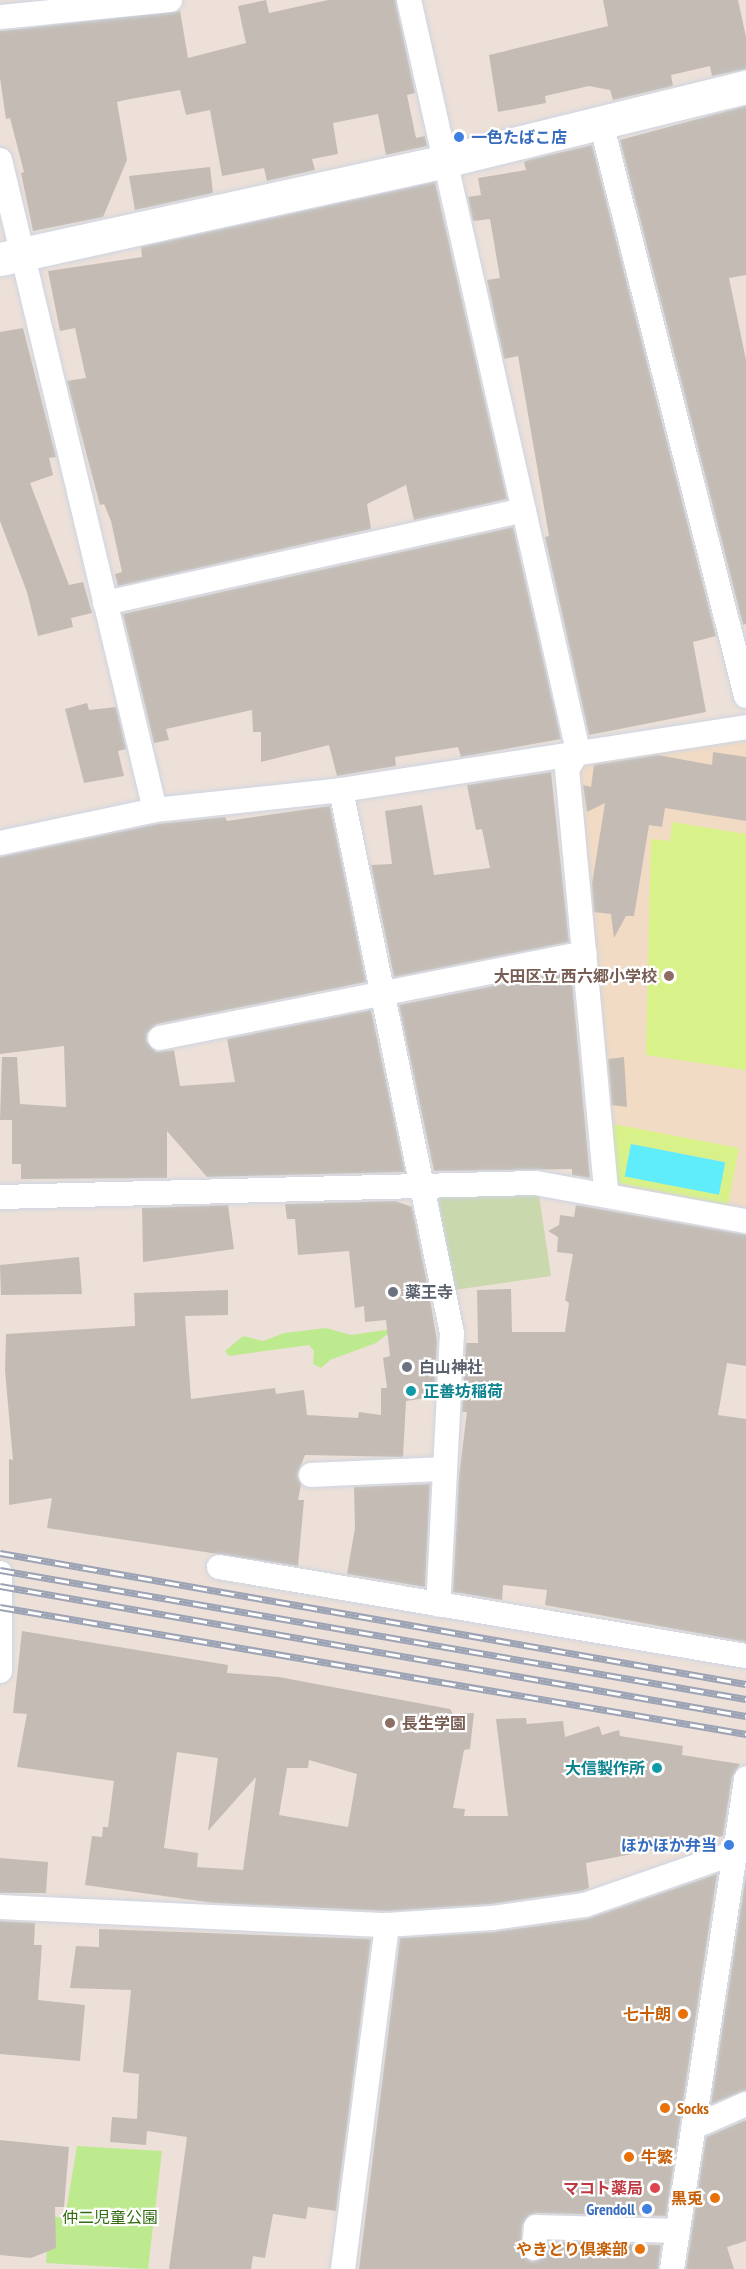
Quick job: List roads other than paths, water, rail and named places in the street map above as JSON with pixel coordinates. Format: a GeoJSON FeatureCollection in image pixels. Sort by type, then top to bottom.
{"type":"FeatureCollection","features":[{"type":"Feature","properties":{"kind":"street"},"geometry":{"type":"LineString","coordinates":[[0,17],[170,0]]}},
{"type":"Feature","properties":{"kind":"street"},"geometry":{"type":"LineString","coordinates":[[409,0],[579,751],[567,769],[606,1192]]}},
{"type":"Feature","properties":{"kind":"street"},"geometry":{"type":"LineString","coordinates":[[11,257],[444,161],[746,87]]}},
{"type":"Feature","properties":{"kind":"street"},"geometry":{"type":"LineString","coordinates":[[601,123],[746,696]]}},
{"type":"Feature","properties":{"kind":"street"},"geometry":{"type":"LineString","coordinates":[[0,160],[11,257],[105,603],[155,810]]}},
{"type":"Feature","properties":{"kind":"street"},"geometry":{"type":"LineString","coordinates":[[105,603],[524,510]]}},
{"type":"Feature","properties":{"kind":"street"},"geometry":{"type":"LineString","coordinates":[[0,843],[155,810],[341,790],[579,751],[746,727]]}},
{"type":"Feature","properties":{"kind":"street"},"geometry":{"type":"LineString","coordinates":[[341,790],[384,992],[420,1187],[452,1333],[438,1605]]}},
{"type":"Feature","properties":{"kind":"street"},"geometry":{"type":"LineString","coordinates":[[160,1038],[585,952]]}},
{"type":"Feature","properties":{"kind":"street"},"geometry":{"type":"LineString","coordinates":[[0,1197],[536,1182],[606,1192],[746,1221]]}},
{"type":"Feature","properties":{"kind":"street"},"geometry":{"type":"LineString","coordinates":[[311,1475],[445,1469]]}},
{"type":"Feature","properties":{"kind":"street"},"geometry":{"type":"LineString","coordinates":[[219,1567],[746,1656]]}},
{"type":"Feature","properties":{"kind":"street"},"geometry":{"type":"LineString","coordinates":[[0,1573],[0,1671]]}},
{"type":"Feature","properties":{"kind":"street"},"geometry":{"type":"LineString","coordinates":[[672,2269],[740,1850],[746,1779]]}},
{"type":"Feature","properties":{"kind":"street"},"geometry":{"type":"LineString","coordinates":[[0,1907],[387,1925],[492,1918],[585,1905],[740,1850]]}},
{"type":"Feature","properties":{"kind":"street"},"geometry":{"type":"LineString","coordinates":[[343,2269],[387,1925]]}},
{"type":"Feature","properties":{"kind":"street"},"geometry":{"type":"LineString","coordinates":[[694,2127],[746,2104]]}},
{"type":"Feature","properties":{"kind":"street"},"geometry":{"type":"LineString","coordinates":[[534,2248],[536,2227],[678,2231]]}},
{"type":"Feature","properties":{"kind":"water"},"geometry":{"type":"Polygon","coordinates":[[[631,1144],[725,1162],[719,1195],[625,1176],[631,1144]]]}},
{"type":"Feature","properties":{"kind":"railway"},"geometry":{"type":"LineString","coordinates":[[0,1553],[746,1684]]}},
{"type":"Feature","properties":{"kind":"railway"},"geometry":{"type":"LineString","coordinates":[[0,1570],[746,1699]]}},
{"type":"Feature","properties":{"kind":"railway"},"geometry":{"type":"LineString","coordinates":[[0,1586],[746,1716]]}},
{"type":"Feature","properties":{"kind":"railway"},"geometry":{"type":"LineString","coordinates":[[0,1607],[746,1734]]}},
{"type":"Feature","properties":{"kind":"place","name":"一色たばこ店"},"geometry":{"type":"Point","coordinates":[459,137]}},
{"type":"Feature","properties":{"kind":"place","name":"大田区立 西六郷小学校"},"geometry":{"type":"Point","coordinates":[669,976]}},
{"type":"Feature","properties":{"kind":"place","name":"薬王寺"},"geometry":{"type":"Point","coordinates":[393,1292]}},
{"type":"Feature","properties":{"kind":"place","name":"白山神社"},"geometry":{"type":"Point","coordinates":[407,1367]}},
{"type":"Feature","properties":{"kind":"place","name":"正善坊稲荷"},"geometry":{"type":"Point","coordinates":[411,1391]}},
{"type":"Feature","properties":{"kind":"place","name":"長生学園"},"geometry":{"type":"Point","coordinates":[390,1723]}},
{"type":"Feature","properties":{"kind":"place","name":"大信製作所"},"geometry":{"type":"Point","coordinates":[657,1768]}},
{"type":"Feature","properties":{"kind":"place","name":"ほかほか弁当"},"geometry":{"type":"Point","coordinates":[729,1845]}},
{"type":"Feature","properties":{"kind":"place","name":"七十朗"},"geometry":{"type":"Point","coordinates":[683,2014]}},
{"type":"Feature","properties":{"kind":"place","name":"Socks"},"geometry":{"type":"Point","coordinates":[665,2108]}},
{"type":"Feature","properties":{"kind":"place","name":"牛繁"},"geometry":{"type":"Point","coordinates":[629,2157]}},
{"type":"Feature","properties":{"kind":"place","name":"マコト薬局"},"geometry":{"type":"Point","coordinates":[655,2188]}},
{"type":"Feature","properties":{"kind":"place","name":"黒兎"},"geometry":{"type":"Point","coordinates":[715,2198]}},
{"type":"Feature","properties":{"kind":"place","name":"Grendoll"},"geometry":{"type":"Point","coordinates":[647,2209]}},
{"type":"Feature","properties":{"kind":"place","name":"やきとり倶楽部"},"geometry":{"type":"Point","coordinates":[640,2249]}},
{"type":"Feature","properties":{"kind":"park label","name":"仲二児童公園"},"geometry":{"type":"Point","coordinates":[110,2217]}}]}
